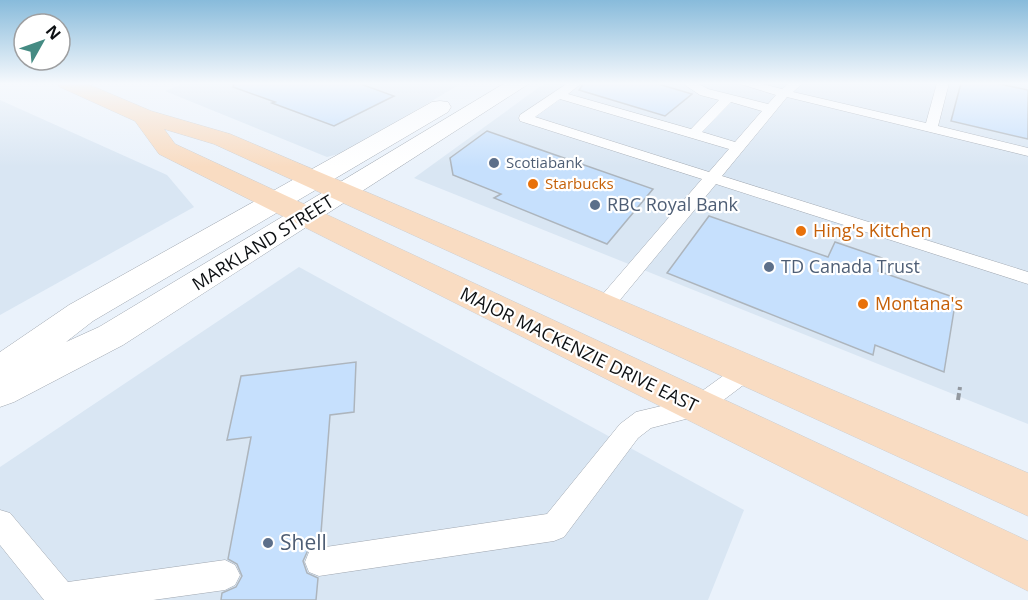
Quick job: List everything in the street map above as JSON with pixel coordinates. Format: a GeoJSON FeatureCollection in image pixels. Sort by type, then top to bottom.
{"type":"FeatureCollection","features":[{"type":"Feature","properties":{"kind":"main road"},"geometry":{"type":"LineString","coordinates":[[131,111],[222,139],[1028,495]]}},
{"type":"Feature","properties":{"kind":"main road","name":"MAJOR MACKENZIE DRIVE EAST"},"geometry":{"type":"LineString","coordinates":[[143,116],[167,149],[1028,566]]}},
{"type":"Feature","properties":{"kind":"street","name":"MARKLAND STREET"},"geometry":{"type":"LineString","coordinates":[[328,186],[438,111]]}},
{"type":"Feature","properties":{"kind":"street","name":"MARKLAND STREET"},"geometry":{"type":"LineString","coordinates":[[0,391],[111,336],[290,209],[328,186],[468,111]]}},
{"type":"Feature","properties":{"kind":"street","name":"MARKLAND STREET"},"geometry":{"type":"LineString","coordinates":[[0,372],[81,313],[290,209]]}},
{"type":"Feature","properties":{"kind":"lane"},"geometry":{"type":"LineString","coordinates":[[535,111],[525,118],[1028,279]]}},
{"type":"Feature","properties":{"kind":"lane"},"geometry":{"type":"LineString","coordinates":[[614,111],[739,147]]}},
{"type":"Feature","properties":{"kind":"lane"},"geometry":{"type":"LineString","coordinates":[[693,134],[715,111]]}},
{"type":"Feature","properties":{"kind":"lane"},"geometry":{"type":"LineString","coordinates":[[603,307],[769,111]]}},
{"type":"Feature","properties":{"kind":"lane"},"geometry":{"type":"LineString","coordinates":[[858,111],[1028,152]]}},
{"type":"Feature","properties":{"kind":"lane"},"geometry":{"type":"LineString","coordinates":[[931,129],[936,111]]}},
{"type":"Feature","properties":{"kind":"lane"},"geometry":{"type":"LineString","coordinates":[[319,562],[555,527],[629,431],[644,419],[697,407],[746,371]]}},
{"type":"Feature","properties":{"kind":"lane"},"geometry":{"type":"LineString","coordinates":[[0,523],[62,598],[225,575]]}},
{"type":"Feature","properties":{"kind":"path"},"geometry":{"type":"LineString","coordinates":[[958,400],[960,387]]}},
{"type":"Feature","properties":{"kind":"shaded area"},"geometry":{"type":"Polygon","coordinates":[[[0,111],[24,111],[167,175],[194,207],[0,315],[0,111]]]}},
{"type":"Feature","properties":{"kind":"shaded area"},"geometry":{"type":"Polygon","coordinates":[[[214,111],[415,111],[346,152],[327,157],[214,111]]]}},
{"type":"Feature","properties":{"kind":"shaded area"},"geometry":{"type":"Polygon","coordinates":[[[506,111],[1028,111],[1028,424],[414,178],[506,111]]]}},
{"type":"Feature","properties":{"kind":"shaded area"},"geometry":{"type":"Polygon","coordinates":[[[299,267],[744,510],[708,600],[0,600],[0,467],[299,267]]]}},
{"type":"Feature","properties":{"kind":"building"},"geometry":{"type":"Polygon","coordinates":[[[294,111],[364,111],[334,126],[294,111]]]}},
{"type":"Feature","properties":{"kind":"building"},"geometry":{"type":"Polygon","coordinates":[[[648,111],[671,111],[665,116],[648,111]]]}},
{"type":"Feature","properties":{"kind":"building"},"geometry":{"type":"Polygon","coordinates":[[[954,111],[1028,111],[1028,139],[951,121],[954,111]]]}},
{"type":"Feature","properties":{"kind":"building"},"geometry":{"type":"Polygon","coordinates":[[[487,131],[653,189],[607,244],[494,198],[501,194],[453,175],[450,158],[487,131]]]}},
{"type":"Feature","properties":{"kind":"building"},"geometry":{"type":"Polygon","coordinates":[[[709,216],[828,257],[835,242],[882,258],[878,271],[956,298],[944,372],[875,345],[873,355],[667,273],[709,216]]]}},
{"type":"Feature","properties":{"kind":"building"},"geometry":{"type":"Polygon","coordinates":[[[356,362],[354,412],[330,415],[320,546],[308,550],[303,561],[307,573],[318,578],[316,600],[221,600],[222,593],[236,587],[242,576],[237,564],[228,559],[251,437],[227,440],[241,376],[356,362]]]}},
{"type":"Feature","properties":{"kind":"place","name":"Scotiabank"},"geometry":{"type":"Point","coordinates":[494,163]}},
{"type":"Feature","properties":{"kind":"place","name":"Starbucks"},"geometry":{"type":"Point","coordinates":[533,184]}},
{"type":"Feature","properties":{"kind":"place","name":"RBC Royal Bank"},"geometry":{"type":"Point","coordinates":[595,205]}},
{"type":"Feature","properties":{"kind":"place","name":"Hing's Kitchen"},"geometry":{"type":"Point","coordinates":[801,231]}},
{"type":"Feature","properties":{"kind":"place","name":"TD Canada Trust"},"geometry":{"type":"Point","coordinates":[769,267]}},
{"type":"Feature","properties":{"kind":"place","name":"Montana's"},"geometry":{"type":"Point","coordinates":[863,304]}},
{"type":"Feature","properties":{"kind":"place","name":"Shell"},"geometry":{"type":"Point","coordinates":[268,543]}}]}
